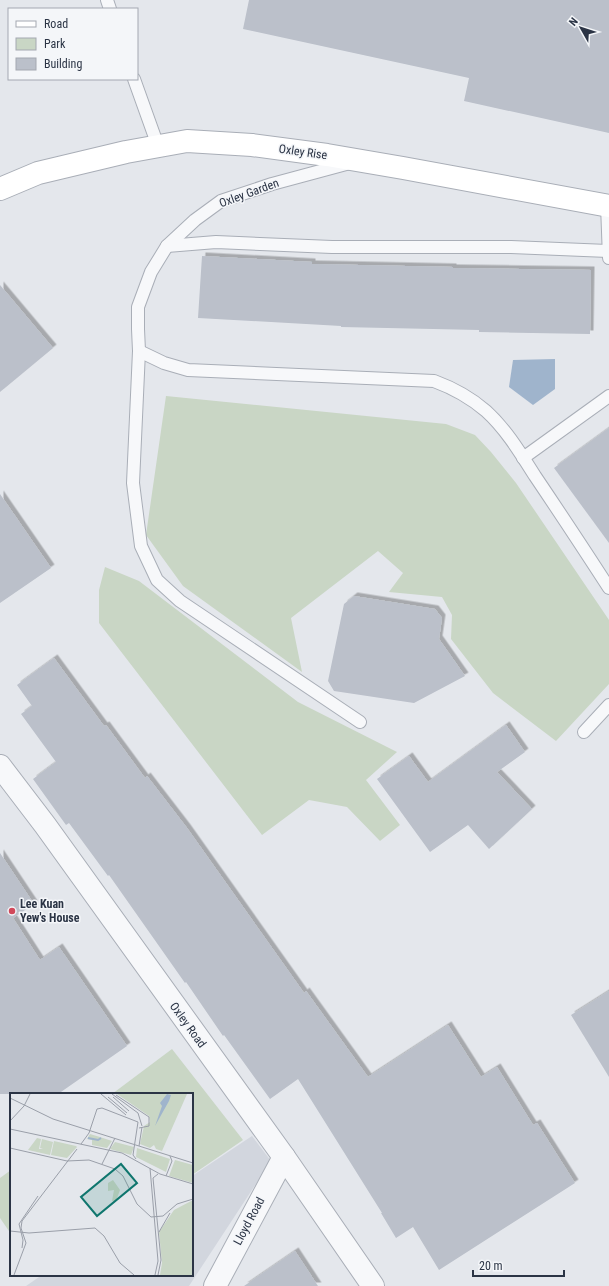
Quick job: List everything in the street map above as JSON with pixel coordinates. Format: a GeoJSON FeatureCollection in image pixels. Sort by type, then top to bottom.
{"type":"FeatureCollection","features":[{"type":"Feature","properties":{"kind":"main road","name":"Oxley Rise"},"geometry":{"type":"LineString","coordinates":[[0,189],[38,173],[126,152],[187,141],[252,145],[359,161],[608,206]]}},
{"type":"Feature","properties":{"kind":"street","name":"Oxley Road"},"geometry":{"type":"LineString","coordinates":[[0,766],[45,825],[284,1157],[372,1286]]}},
{"type":"Feature","properties":{"kind":"street","name":"Lloyd Road"},"geometry":{"type":"LineString","coordinates":[[215,1286],[284,1157]]}},
{"type":"Feature","properties":{"kind":"lane"},"geometry":{"type":"LineString","coordinates":[[134,80],[158,146]]}},
{"type":"Feature","properties":{"kind":"lane","name":"Oxley Garden"},"geometry":{"type":"LineString","coordinates":[[359,161],[272,184],[221,201],[195,220],[167,246],[151,272],[138,307],[139,351],[133,483],[141,546],[158,580],[180,601],[360,722]]}},
{"type":"Feature","properties":{"kind":"lane"},"geometry":{"type":"LineString","coordinates":[[167,246],[216,242],[332,246],[511,247],[609,254],[608,206]]}},
{"type":"Feature","properties":{"kind":"lane"},"geometry":{"type":"LineString","coordinates":[[139,351],[164,363],[188,370],[434,381],[452,388],[487,412],[498,424],[523,458],[609,588]]}},
{"type":"Feature","properties":{"kind":"lane"},"geometry":{"type":"LineString","coordinates":[[523,458],[609,396]]}},
{"type":"Feature","properties":{"kind":"lane"},"geometry":{"type":"LineString","coordinates":[[584,732],[609,705]]}},
{"type":"Feature","properties":{"kind":"shaded area"},"geometry":{"type":"Polygon","coordinates":[[[252,1136],[271,1161],[189,1286],[26,1286],[41,1276],[193,1276],[193,1175],[252,1136]]]}},
{"type":"Feature","properties":{"kind":"green space"},"geometry":{"type":"Polygon","coordinates":[[[166,396],[446,424],[475,435],[516,483],[609,620],[609,684],[556,741],[493,693],[451,639],[452,615],[442,597],[389,592],[403,573],[378,551],[291,618],[302,672],[183,586],[146,535],[166,396]]]}},
{"type":"Feature","properties":{"kind":"green space"},"geometry":{"type":"Polygon","coordinates":[[[105,567],[139,581],[298,702],[397,752],[366,780],[400,825],[380,841],[347,807],[309,800],[262,835],[99,623],[99,590],[105,567]]]}},
{"type":"Feature","properties":{"kind":"green space"},"geometry":{"type":"Polygon","coordinates":[[[172,1049],[243,1140],[193,1174],[193,1093],[113,1093],[172,1049]]]}},
{"type":"Feature","properties":{"kind":"green space"},"geometry":{"type":"Polygon","coordinates":[[[10,1171],[10,1233],[0,1218],[0,1178],[10,1171]]]}},
{"type":"Feature","properties":{"kind":"water"},"geometry":{"type":"Polygon","coordinates":[[[555,359],[555,389],[533,405],[509,387],[513,360],[555,359]]]}},
{"type":"Feature","properties":{"kind":"building"},"geometry":{"type":"Polygon","coordinates":[[[249,0],[609,0],[609,133],[464,101],[469,78],[243,29],[249,0]]]}},
{"type":"Feature","properties":{"kind":"building"},"geometry":{"type":"Polygon","coordinates":[[[202,256],[312,262],[312,264],[591,270],[590,334],[341,327],[198,318],[202,256]]]}},
{"type":"Feature","properties":{"kind":"building"},"geometry":{"type":"Polygon","coordinates":[[[0,285],[53,348],[0,392],[0,285]]]}},
{"type":"Feature","properties":{"kind":"building"},"geometry":{"type":"Polygon","coordinates":[[[609,428],[609,543],[554,468],[609,428]]]}},
{"type":"Feature","properties":{"kind":"building"},"geometry":{"type":"Polygon","coordinates":[[[0,494],[51,568],[0,603],[0,494]]]}},
{"type":"Feature","properties":{"kind":"building"},"geometry":{"type":"Polygon","coordinates":[[[354,596],[435,609],[442,618],[439,639],[465,676],[414,703],[334,691],[328,681],[344,604],[354,596]]]}},
{"type":"Feature","properties":{"kind":"building"},"geometry":{"type":"Polygon","coordinates":[[[54,658],[104,726],[106,725],[145,778],[147,776],[187,828],[304,993],[306,991],[368,1077],[448,1025],[481,1077],[497,1067],[533,1125],[537,1123],[575,1183],[439,1270],[413,1227],[396,1238],[298,1079],[270,1099],[224,1035],[223,1036],[109,875],[108,876],[69,823],[66,825],[33,779],[56,762],[21,714],[32,706],[17,685],[54,658]]]}},
{"type":"Feature","properties":{"kind":"building"},"geometry":{"type":"Polygon","coordinates":[[[506,725],[525,752],[497,772],[532,809],[489,849],[468,825],[430,852],[377,779],[409,756],[428,782],[506,725]]]}},
{"type":"Feature","properties":{"kind":"building"},"geometry":{"type":"Polygon","coordinates":[[[0,853],[34,904],[13,918],[40,960],[59,947],[127,1046],[59,1093],[0,1094],[0,853]]]}},
{"type":"Feature","properties":{"kind":"building"},"geometry":{"type":"Polygon","coordinates":[[[609,991],[609,1077],[571,1015],[609,991]]]}},
{"type":"Feature","properties":{"kind":"building"},"geometry":{"type":"Polygon","coordinates":[[[295,1251],[318,1286],[244,1286],[295,1251]]]}},
{"type":"Feature","properties":{"kind":"place","name":"Lee Kuan Yew's House"},"geometry":{"type":"Point","coordinates":[12,911]}}]}
